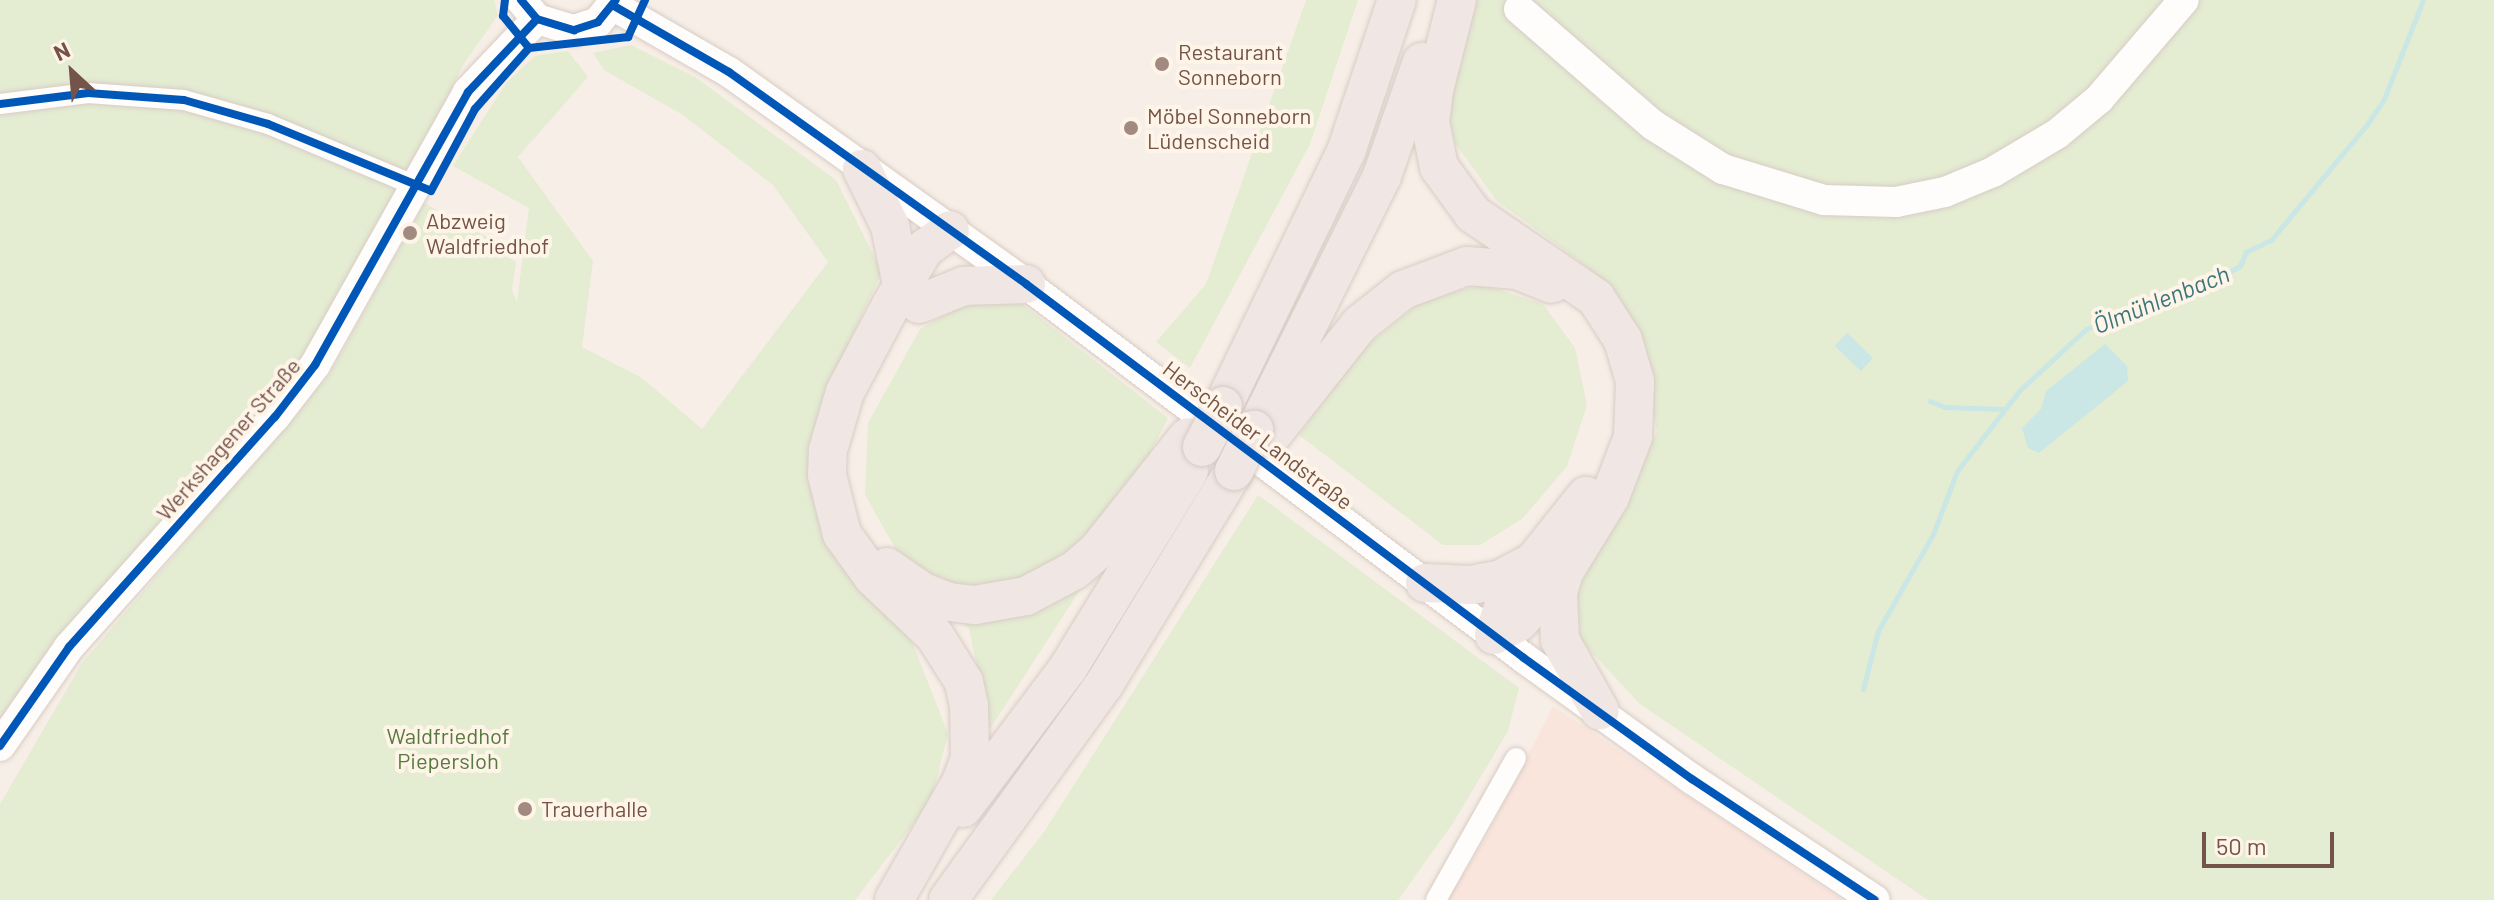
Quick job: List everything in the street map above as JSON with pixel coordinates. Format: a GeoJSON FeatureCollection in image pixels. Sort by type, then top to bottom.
{"type":"FeatureCollection","features":[{"type":"Feature","properties":{"kind":"highway"},"geometry":{"type":"LineString","coordinates":[[895,900],[1068,668],[1195,442],[1226,393],[1346,152],[1397,0]]}},
{"type":"Feature","properties":{"kind":"highway"},"geometry":{"type":"LineString","coordinates":[[948,900],[1105,683],[1261,435],[1382,176],[1444,0]]}},
{"type":"Feature","properties":{"kind":"highway"},"geometry":{"type":"LineString","coordinates":[[1457,0],[1434,90],[1430,122],[1439,167],[1473,214],[1596,298],[1623,340],[1633,369],[1637,410],[1627,460],[1549,567],[1507,595],[1494,635]]}},
{"type":"Feature","properties":{"kind":"highway"},"geometry":{"type":"LineString","coordinates":[[862,169],[890,226],[911,294]]}},
{"type":"Feature","properties":{"kind":"highway"},"geometry":{"type":"LineString","coordinates":[[950,230],[924,249],[911,294],[860,401],[845,449],[847,498],[865,540],[896,576],[923,592],[975,605],[1026,596],[1052,585],[1098,550],[1195,442]]}},
{"type":"Feature","properties":{"kind":"highway"},"geometry":{"type":"LineString","coordinates":[[1261,435],[1360,324],[1403,290],[1467,266],[1495,266],[1543,279],[1581,306],[1604,338],[1617,376],[1620,412],[1616,437],[1600,474],[1549,567],[1471,585],[1425,583]]}},
{"type":"Feature","properties":{"kind":"highway"},"geometry":{"type":"LineString","coordinates":[[895,900],[961,782],[973,732],[964,682],[952,660],[857,557],[833,508],[827,475],[834,423],[845,392],[911,294],[964,286],[1026,284]]}},
{"type":"Feature","properties":{"kind":"highway"},"geometry":{"type":"LineString","coordinates":[[1549,567],[1558,593],[1560,640],[1600,711]]}},
{"type":"Feature","properties":{"kind":"main road"},"geometry":{"type":"LineString","coordinates":[[1519,9],[1653,125],[1723,169],[1824,200],[1896,202],[1945,192],[1993,172],[2057,134],[2099,99],[2184,0]]}},
{"type":"Feature","properties":{"kind":"main road"},"geometry":{"type":"LineString","coordinates":[[529,10],[574,30],[598,22],[615,3]]}},
{"type":"Feature","properties":{"kind":"main road","name":"Herscheider Landstraße"},"geometry":{"type":"LineString","coordinates":[[615,3],[729,72],[1026,284],[1494,635],[1875,900]]}},
{"type":"Feature","properties":{"kind":"main road","name":"Werkshagener Straße"},"geometry":{"type":"LineString","coordinates":[[0,746],[69,647],[275,417],[315,365],[468,92],[529,10]]}},
{"type":"Feature","properties":{"kind":"street"},"geometry":{"type":"LineString","coordinates":[[0,104],[88,93],[184,100],[268,124],[416,186]]}},
{"type":"Feature","properties":{"kind":"street"},"geometry":{"type":"LineString","coordinates":[[1436,900],[1516,758]]}},
{"type":"Feature","properties":{"kind":"shaded area"},"geometry":{"type":"Polygon","coordinates":[[[1553,706],[1842,900],[1447,900],[1488,834],[1553,706]]]}},
{"type":"Feature","properties":{"kind":"green space"},"geometry":{"type":"Polygon","coordinates":[[[0,0],[494,0],[498,15],[463,65],[414,167],[309,358],[0,728],[0,0]]]}},
{"type":"Feature","properties":{"kind":"green space"},"geometry":{"type":"Polygon","coordinates":[[[1306,0],[1358,0],[1310,144],[1190,368],[1156,342],[1206,284],[1306,0]]]}},
{"type":"Feature","properties":{"kind":"green space"},"geometry":{"type":"Polygon","coordinates":[[[1476,0],[2494,0],[2494,900],[1928,900],[1640,704],[1581,641],[1575,578],[1657,432],[1637,329],[1590,269],[1496,200],[1441,124],[1476,0]]]}},
{"type":"Feature","properties":{"kind":"green space","name":"Waldfriedhof Piepersloh"},"geometry":{"type":"Polygon","coordinates":[[[631,45],[695,77],[836,180],[882,272],[822,401],[814,505],[854,578],[912,641],[948,734],[931,801],[855,900],[0,900],[0,804],[82,663],[329,375],[424,203],[500,244],[503,254],[516,262],[512,290],[517,302],[529,208],[453,166],[506,83],[535,56],[568,51],[588,77],[518,157],[593,261],[582,347],[642,378],[702,429],[828,262],[773,185],[683,115],[604,70],[593,53],[631,45]]]}},
{"type":"Feature","properties":{"kind":"green space"},"geometry":{"type":"Polygon","coordinates":[[[1482,284],[1543,304],[1575,348],[1587,405],[1567,466],[1522,519],[1480,545],[1443,545],[1299,435],[1360,351],[1421,302],[1482,284]]]}},
{"type":"Feature","properties":{"kind":"green space"},"geometry":{"type":"Polygon","coordinates":[[[1017,300],[1168,418],[1078,593],[990,729],[969,629],[903,562],[865,495],[868,423],[920,329],[967,303],[1017,300]]]}},
{"type":"Feature","properties":{"kind":"green space"},"geometry":{"type":"Polygon","coordinates":[[[1258,495],[1519,688],[1508,731],[1453,823],[1398,900],[991,900],[1044,832],[1258,495]]]}},
{"type":"Feature","properties":{"kind":"water"},"geometry":{"type":"Polygon","coordinates":[[[1847,333],[1873,358],[1861,371],[1835,346],[1847,333]]]}},
{"type":"Feature","properties":{"kind":"water"},"geometry":{"type":"Polygon","coordinates":[[[2105,344],[2127,366],[2128,381],[2039,453],[2028,448],[2022,428],[2041,409],[2046,391],[2105,344]]]}},
{"type":"Feature","properties":{"kind":"waterway","name":"Ölmühlenbach"},"geometry":{"type":"LineString","coordinates":[[1863,689],[1878,631],[1933,534],[1957,471],[2019,391],[2086,329],[2229,272],[2240,266],[2246,252],[2271,240],[2368,123],[2384,99],[2423,0]]}},
{"type":"Feature","properties":{"kind":"waterway"},"geometry":{"type":"LineString","coordinates":[[1930,401],[1945,407],[2004,409]]}},
{"type":"Feature","properties":{"kind":"cycle path"},"geometry":{"type":"LineString","coordinates":[[505,0],[503,16],[529,48],[628,37],[645,0]]}},
{"type":"Feature","properties":{"kind":"cycle path"},"geometry":{"type":"LineString","coordinates":[[521,0],[537,19],[574,30],[598,22],[616,0]]}},
{"type":"Feature","properties":{"kind":"cycle path"},"geometry":{"type":"LineString","coordinates":[[614,6],[729,72],[1026,284],[1524,658],[1692,779],[1875,900]]}},
{"type":"Feature","properties":{"kind":"cycle path"},"geometry":{"type":"LineString","coordinates":[[0,746],[69,647],[275,417],[315,365],[468,92],[537,19]]}},
{"type":"Feature","properties":{"kind":"cycle path"},"geometry":{"type":"LineString","coordinates":[[0,104],[88,93],[184,100],[268,124],[431,191],[475,109],[529,48]]}},
{"type":"Feature","properties":{"kind":"place","name":"Restaurant Sonneborn"},"geometry":{"type":"Point","coordinates":[1162,64]}},
{"type":"Feature","properties":{"kind":"place","name":"Möbel Sonneborn Lüdenscheid"},"geometry":{"type":"Point","coordinates":[1131,128]}},
{"type":"Feature","properties":{"kind":"place","name":"Abzweig Waldfriedhof"},"geometry":{"type":"Point","coordinates":[410,233]}},
{"type":"Feature","properties":{"kind":"place","name":"Trauerhalle"},"geometry":{"type":"Point","coordinates":[525,809]}}]}
